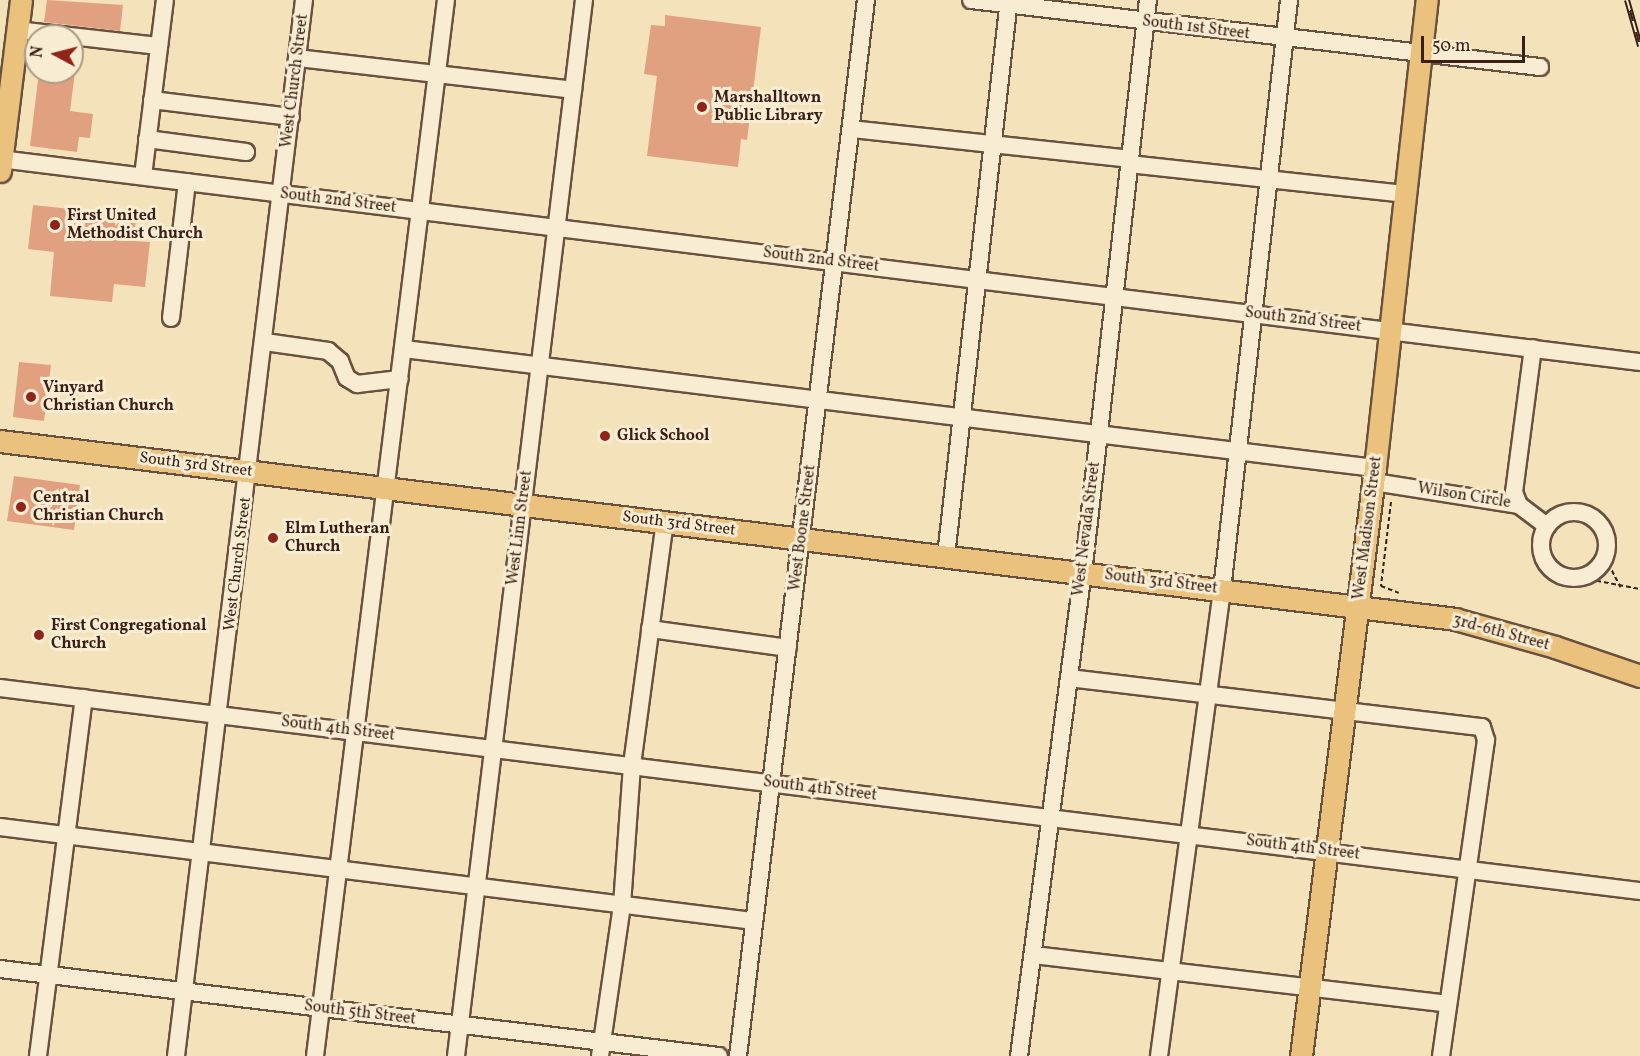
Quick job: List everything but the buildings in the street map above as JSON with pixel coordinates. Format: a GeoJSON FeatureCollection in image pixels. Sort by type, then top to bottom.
{"type":"FeatureCollection","features":[{"type":"Feature","properties":{"kind":"main road"},"geometry":{"type":"LineString","coordinates":[[0,163],[21,0]]}},
{"type":"Feature","properties":{"kind":"main road","name":"West Madison Street"},"geometry":{"type":"LineString","coordinates":[[1300,1056],[1375,475],[1427,0]]}},
{"type":"Feature","properties":{"kind":"main road","name":"South 3rd Street"},"geometry":{"type":"LineString","coordinates":[[0,441],[1358,606]]}},
{"type":"Feature","properties":{"kind":"main road","name":"3rd-6th Street"},"geometry":{"type":"LineString","coordinates":[[1358,606],[1455,619],[1555,647],[1640,676]]}},
{"type":"Feature","properties":{"kind":"street"},"geometry":{"type":"LineString","coordinates":[[143,177],[165,0]]}},
{"type":"Feature","properties":{"kind":"street","name":"West Church Street"},"geometry":{"type":"LineString","coordinates":[[176,1056],[250,472],[304,0]]}},
{"type":"Feature","properties":{"kind":"street"},"geometry":{"type":"LineString","coordinates":[[315,1056],[422,211],[446,0]]}},
{"type":"Feature","properties":{"kind":"street","name":"West Linn Street"},"geometry":{"type":"LineString","coordinates":[[456,1056],[584,0]]}},
{"type":"Feature","properties":{"kind":"street","name":"West Boone Street"},"geometry":{"type":"LineString","coordinates":[[738,1056],[866,0]]}},
{"type":"Feature","properties":{"kind":"street","name":"South 1st Street"},"geometry":{"type":"LineString","coordinates":[[971,0],[1009,2],[1421,55],[1540,67]]}},
{"type":"Feature","properties":{"kind":"street","name":"West Nevada Street"},"geometry":{"type":"LineString","coordinates":[[1019,1056],[1083,573],[1148,0]]}},
{"type":"Feature","properties":{"kind":"street"},"geometry":{"type":"LineString","coordinates":[[1159,1056],[1222,590],[1289,0]]}},
{"type":"Feature","properties":{"kind":"street"},"geometry":{"type":"LineString","coordinates":[[946,556],[1009,2]]}},
{"type":"Feature","properties":{"kind":"street"},"geometry":{"type":"LineString","coordinates":[[18,30],[159,46]]}},
{"type":"Feature","properties":{"kind":"street"},"geometry":{"type":"LineString","coordinates":[[298,58],[573,90]]}},
{"type":"Feature","properties":{"kind":"street"},"geometry":{"type":"LineString","coordinates":[[153,100],[291,117]]}},
{"type":"Feature","properties":{"kind":"street"},"geometry":{"type":"LineString","coordinates":[[851,129],[992,142],[1268,180],[1406,194]]}},
{"type":"Feature","properties":{"kind":"street"},"geometry":{"type":"LineString","coordinates":[[147,139],[246,152]]}},
{"type":"Feature","properties":{"kind":"street","name":"South 2nd Street"},"geometry":{"type":"LineString","coordinates":[[0,163],[187,182],[1640,362]]}},
{"type":"Feature","properties":{"kind":"street"},"geometry":{"type":"LineString","coordinates":[[171,318],[187,182]]}},
{"type":"Feature","properties":{"kind":"street"},"geometry":{"type":"LineString","coordinates":[[265,342],[328,351],[340,361],[347,378],[357,384],[400,379]]}},
{"type":"Feature","properties":{"kind":"street"},"geometry":{"type":"LineString","coordinates":[[1519,505],[1514,492],[1533,348]]}},
{"type":"Feature","properties":{"kind":"street","name":"Wilson Circle"},"geometry":{"type":"LineString","coordinates":[[404,349],[1237,451],[1375,475],[1519,505],[1547,526]]}},
{"type":"Feature","properties":{"kind":"street"},"geometry":{"type":"LineString","coordinates":[[1567,514],[1590,516],[1602,526],[1608,542],[1605,557],[1596,570],[1582,578],[1566,578],[1552,570],[1543,557],[1541,541],[1547,526],[1567,514]]}},
{"type":"Feature","properties":{"kind":"street"},"geometry":{"type":"LineString","coordinates":[[602,1049],[622,905],[632,765],[665,522]]}},
{"type":"Feature","properties":{"kind":"street"},"geometry":{"type":"LineString","coordinates":[[650,629],[788,648]]}},
{"type":"Feature","properties":{"kind":"street"},"geometry":{"type":"LineString","coordinates":[[1069,678],[1345,713],[1482,727],[1486,740],[1465,868],[1441,1056]]}},
{"type":"Feature","properties":{"kind":"street","name":"South 4th Street"},"geometry":{"type":"LineString","coordinates":[[0,688],[1640,891]]}},
{"type":"Feature","properties":{"kind":"street"},"geometry":{"type":"LineString","coordinates":[[38,1056],[84,698]]}},
{"type":"Feature","properties":{"kind":"street"},"geometry":{"type":"LineString","coordinates":[[0,827],[754,921]]}},
{"type":"Feature","properties":{"kind":"street"},"geometry":{"type":"LineString","coordinates":[[1033,955],[1448,1004]]}},
{"type":"Feature","properties":{"kind":"street","name":"South 5th Street"},"geometry":{"type":"LineString","coordinates":[[0,969],[460,1025],[602,1049],[719,1056]]}},
{"type":"Feature","properties":{"kind":"path"},"geometry":{"type":"LineString","coordinates":[[1391,502],[1381,586],[1386,591],[1408,595]]}},
{"type":"Feature","properties":{"kind":"path"},"geometry":{"type":"LineString","coordinates":[[1605,557],[1620,587]]}},
{"type":"Feature","properties":{"kind":"path"},"geometry":{"type":"LineString","coordinates":[[1582,578],[1640,589]]}},
{"type":"Feature","properties":{"kind":"railway"},"geometry":{"type":"LineString","coordinates":[[1627,0],[1640,46]]}},
{"type":"Feature","properties":{"kind":"place","name":"Marshalltown Public Library"},"geometry":{"type":"Point","coordinates":[702,107]}},
{"type":"Feature","properties":{"kind":"place","name":"First United Methodist Church"},"geometry":{"type":"Point","coordinates":[55,225]}},
{"type":"Feature","properties":{"kind":"place","name":"Vinyard Christian Church"},"geometry":{"type":"Point","coordinates":[31,397]}},
{"type":"Feature","properties":{"kind":"place","name":"Glick School"},"geometry":{"type":"Point","coordinates":[605,436]}},
{"type":"Feature","properties":{"kind":"place","name":"Central Christian Church"},"geometry":{"type":"Point","coordinates":[21,507]}},
{"type":"Feature","properties":{"kind":"place","name":"Elm Lutheran Church"},"geometry":{"type":"Point","coordinates":[273,538]}},
{"type":"Feature","properties":{"kind":"place","name":"First Congregational Church"},"geometry":{"type":"Point","coordinates":[39,635]}}]}
